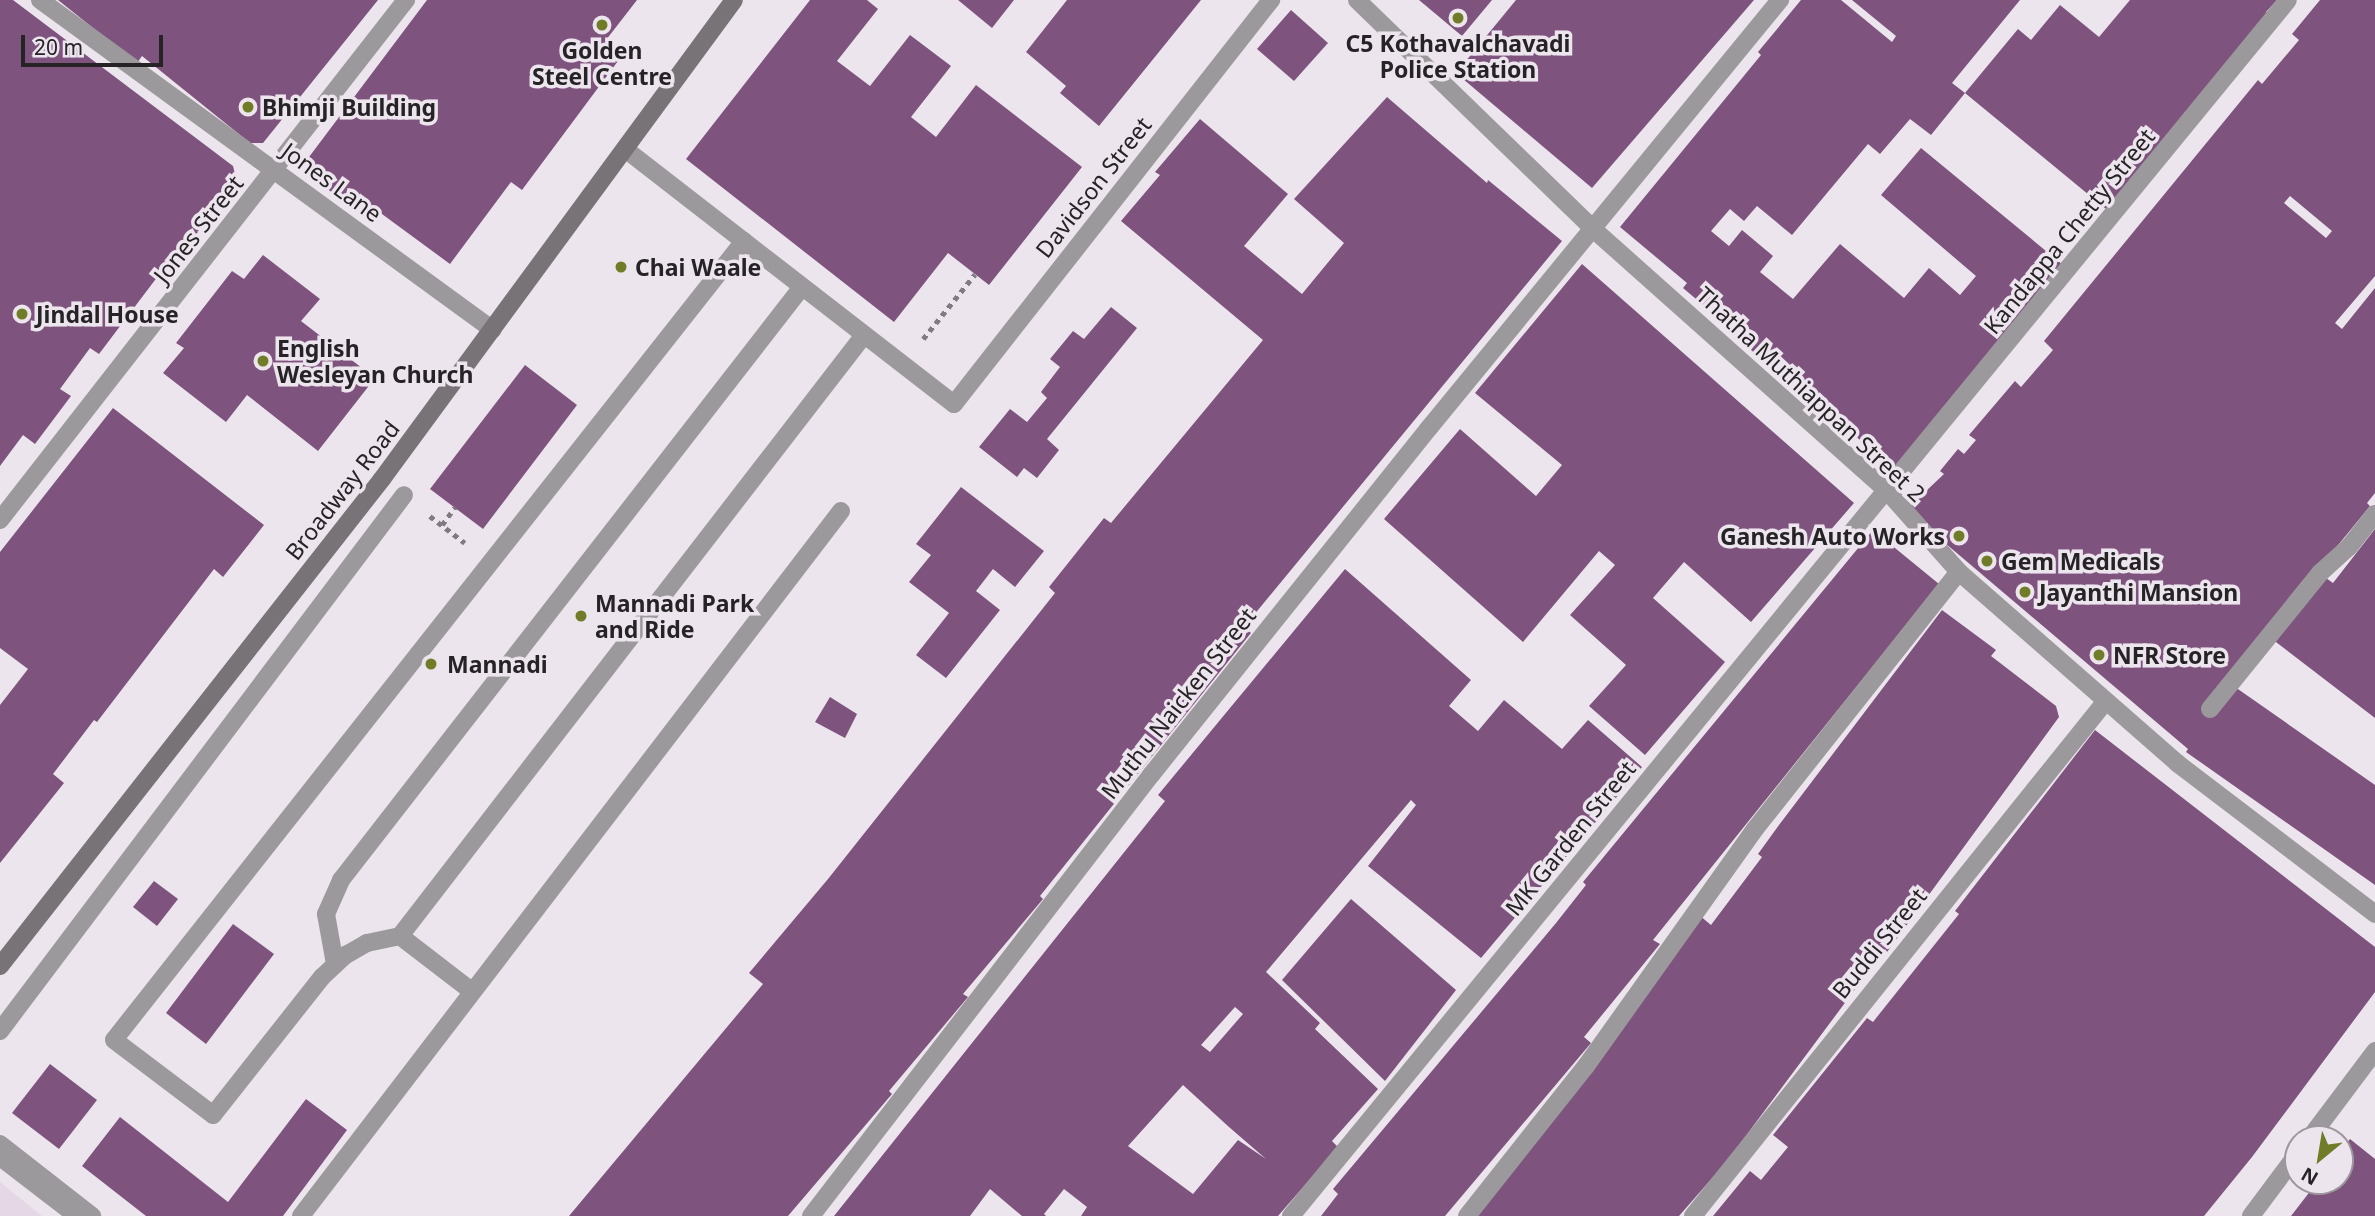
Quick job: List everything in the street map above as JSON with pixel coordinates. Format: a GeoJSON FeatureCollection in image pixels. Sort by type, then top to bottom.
{"type":"FeatureCollection","features":[{"type":"Feature","properties":{"kind":"main road","name":"Broadway Road"},"geometry":{"type":"LineString","coordinates":[[0,966],[382,479],[734,0]]}},
{"type":"Feature","properties":{"kind":"street","name":"Jones Lane"},"geometry":{"type":"LineString","coordinates":[[40,0],[493,330]]}},
{"type":"Feature","properties":{"kind":"street","name":"Jones Street"},"geometry":{"type":"LineString","coordinates":[[0,520],[407,0]]}},
{"type":"Feature","properties":{"kind":"street","name":"Davidson Street"},"geometry":{"type":"LineString","coordinates":[[903,364],[954,404],[1271,0]]}},
{"type":"Feature","properties":{"kind":"street","name":"Thatha Muthiappan Street 2"},"geometry":{"type":"LineString","coordinates":[[1357,0],[1592,228],[1888,492],[1959,572],[2177,763],[2375,914]]}},
{"type":"Feature","properties":{"kind":"street","name":"Muthu Naicken Street"},"geometry":{"type":"LineString","coordinates":[[811,1216],[1160,764],[1592,228],[1780,0]]}},
{"type":"Feature","properties":{"kind":"street","name":"Kandappa Chetty Street"},"geometry":{"type":"LineString","coordinates":[[1888,492],[2288,0]]}},
{"type":"Feature","properties":{"kind":"street"},"geometry":{"type":"LineString","coordinates":[[625,149],[903,364]]}},
{"type":"Feature","properties":{"kind":"street"},"geometry":{"type":"LineString","coordinates":[[744,241],[114,1040],[213,1115],[335,964],[367,943],[400,936],[864,335]]}},
{"type":"Feature","properties":{"kind":"street"},"geometry":{"type":"LineString","coordinates":[[335,964],[326,914],[341,880],[802,287]]}},
{"type":"Feature","properties":{"kind":"street","name":"MK Garden Street"},"geometry":{"type":"LineString","coordinates":[[1291,1216],[1888,492]]}},
{"type":"Feature","properties":{"kind":"street"},"geometry":{"type":"LineString","coordinates":[[0,1031],[404,495]]}},
{"type":"Feature","properties":{"kind":"street"},"geometry":{"type":"LineString","coordinates":[[301,1216],[470,990],[841,511]]}},
{"type":"Feature","properties":{"kind":"street"},"geometry":{"type":"LineString","coordinates":[[2210,709],[2320,573],[2349,547],[2375,514]]}},
{"type":"Feature","properties":{"kind":"street"},"geometry":{"type":"LineString","coordinates":[[1467,1216],[1586,1066],[1755,829],[1959,572]]}},
{"type":"Feature","properties":{"kind":"street","name":"Buddi Street"},"geometry":{"type":"LineString","coordinates":[[1693,1216],[2105,702]]}},
{"type":"Feature","properties":{"kind":"street"},"geometry":{"type":"LineString","coordinates":[[400,936],[470,990]]}},
{"type":"Feature","properties":{"kind":"street"},"geometry":{"type":"LineString","coordinates":[[2319,1125],[2375,1051]]}},
{"type":"Feature","properties":{"kind":"street"},"geometry":{"type":"LineString","coordinates":[[0,1144],[92,1216]]}},
{"type":"Feature","properties":{"kind":"street"},"geometry":{"type":"LineString","coordinates":[[0,1157],[77,1216]]}},
{"type":"Feature","properties":{"kind":"street"},"geometry":{"type":"LineString","coordinates":[[2250,1216],[2284,1171]]}},
{"type":"Feature","properties":{"kind":"path"},"geometry":{"type":"LineString","coordinates":[[903,364],[975,274]]}},
{"type":"Feature","properties":{"kind":"path"},"geometry":{"type":"LineString","coordinates":[[404,495],[491,562]]}},
{"type":"Feature","properties":{"kind":"path"},"geometry":{"type":"LineString","coordinates":[[442,525],[455,507]]}},
{"type":"Feature","properties":{"kind":"shaded area"},"geometry":{"type":"Polygon","coordinates":[[[0,1182],[42,1216],[0,1216],[0,1182]]]}},
{"type":"Feature","properties":{"kind":"building"},"geometry":{"type":"Polygon","coordinates":[[[0,0],[13,0],[233,166],[237,182],[187,246],[183,243],[99,354],[90,348],[60,389],[71,396],[35,444],[23,435],[0,466],[0,0]]]}},
{"type":"Feature","properties":{"kind":"building","name":"Bhimji Building"},"geometry":{"type":"Polygon","coordinates":[[[58,0],[378,0],[263,143],[250,143],[142,56],[137,63],[58,0]]]}},
{"type":"Feature","properties":{"kind":"building"},"geometry":{"type":"Polygon","coordinates":[[[427,0],[637,0],[606,40],[624,53],[522,190],[511,182],[450,264],[352,192],[338,197],[309,175],[306,161],[427,0]]]}},
{"type":"Feature","properties":{"kind":"building"},"geometry":{"type":"Polygon","coordinates":[[[810,0],[867,0],[878,9],[837,61],[870,86],[910,35],[951,66],[911,117],[936,137],[976,85],[1082,167],[989,285],[948,253],[894,322],[686,159],[810,0]]]}},
{"type":"Feature","properties":{"kind":"building"},"geometry":{"type":"Polygon","coordinates":[[[958,0],[1014,0],[992,28],[958,0]]]}},
{"type":"Feature","properties":{"kind":"building"},"geometry":{"type":"Polygon","coordinates":[[[1067,0],[1201,0],[1099,126],[1060,93],[1066,86],[1026,52],[1067,0]]]}},
{"type":"Feature","properties":{"kind":"building","name":"C5 Kothavalchavadi Police Station"},"geometry":{"type":"Polygon","coordinates":[[[1419,0],[1492,0],[1462,36],[1419,0]]]}},
{"type":"Feature","properties":{"kind":"building"},"geometry":{"type":"Polygon","coordinates":[[[1516,0],[1754,0],[1592,188],[1456,73],[1516,0]]]}},
{"type":"Feature","properties":{"kind":"building"},"geometry":{"type":"Polygon","coordinates":[[[1801,0],[1841,0],[1892,42],[1896,36],[1852,0],[2020,0],[1952,83],[1965,93],[1931,135],[1910,119],[1880,154],[1868,144],[1792,235],[1757,206],[1744,221],[1730,209],[1711,231],[1729,246],[1742,230],[1773,256],[1760,272],[1793,299],[1840,244],[1904,298],[1929,268],[1960,295],[1976,276],[1881,195],[1921,148],[2063,265],[1894,468],[1751,350],[1753,347],[1683,288],[1687,283],[1620,227],[1761,55],[1758,52],[1801,0]]]}},
{"type":"Feature","properties":{"kind":"building"},"geometry":{"type":"Polygon","coordinates":[[[2130,0],[2277,0],[2266,12],[2268,15],[2106,209],[1965,93],[2018,29],[2031,40],[2060,5],[2099,37],[2130,0]]]}},
{"type":"Feature","properties":{"kind":"building"},"geometry":{"type":"Polygon","coordinates":[[[2320,0],[2375,0],[2375,276],[2335,323],[2342,329],[2375,288],[2375,493],[2367,503],[2370,506],[2317,571],[2235,687],[2375,785],[2375,885],[2186,752],[2188,749],[1906,510],[1944,474],[1940,471],[1958,449],[1964,454],[1976,440],[1969,435],[2015,381],[2021,387],[2053,350],[2044,341],[2258,80],[2262,84],[2299,40],[2292,34],[2320,0]],[[2290,196],[2284,203],[2326,238],[2332,231],[2290,196]]]}},
{"type":"Feature","properties":{"kind":"building"},"geometry":{"type":"Polygon","coordinates":[[[1291,10],[1328,43],[1294,81],[1257,49],[1291,10]]]}},
{"type":"Feature","properties":{"kind":"building"},"geometry":{"type":"Polygon","coordinates":[[[1387,97],[1487,183],[1488,180],[1562,241],[1244,627],[1251,633],[1040,896],[1043,899],[963,994],[968,997],[889,1091],[892,1094],[788,1216],[569,1216],[763,984],[749,973],[828,879],[1055,593],[1049,587],[1104,518],[1111,523],[1263,340],[1121,221],[1160,175],[1155,172],[1200,119],[1288,194],[1244,246],[1302,294],[1344,243],[1294,199],[1387,97]]]}},
{"type":"Feature","properties":{"kind":"building","name":"English Wesleyan Church"},"geometry":{"type":"Polygon","coordinates":[[[263,255],[320,299],[301,321],[375,378],[318,451],[247,395],[226,422],[163,373],[184,348],[176,343],[232,271],[244,279],[263,255]]]}},
{"type":"Feature","properties":{"kind":"building"},"geometry":{"type":"Polygon","coordinates":[[[1582,264],[1854,503],[1751,622],[1684,562],[1653,598],[1725,662],[1645,755],[1589,706],[1626,665],[1570,615],[1615,565],[1599,551],[1523,642],[1384,519],[1460,429],[1536,496],[1562,465],[1475,393],[1582,264]]]}},
{"type":"Feature","properties":{"kind":"building"},"geometry":{"type":"Polygon","coordinates":[[[1111,307],[1137,328],[1047,439],[1059,450],[1037,478],[1024,468],[1017,477],[979,447],[1010,409],[1027,422],[1047,398],[1041,392],[1060,367],[1050,359],[1073,331],[1084,339],[1111,307]]]}},
{"type":"Feature","properties":{"kind":"building"},"geometry":{"type":"Polygon","coordinates":[[[525,365],[577,405],[483,529],[430,489],[525,365]]]}},
{"type":"Feature","properties":{"kind":"building"},"geometry":{"type":"Polygon","coordinates":[[[113,408],[264,525],[223,577],[214,569],[97,722],[94,720],[53,774],[64,783],[0,863],[0,705],[28,669],[0,648],[0,552],[113,408]]]}},
{"type":"Feature","properties":{"kind":"building"},"geometry":{"type":"Polygon","coordinates":[[[961,487],[1044,551],[1015,587],[993,569],[976,591],[1000,610],[946,678],[916,655],[949,613],[909,582],[931,555],[916,544],[961,487]]]}},
{"type":"Feature","properties":{"kind":"building"},"geometry":{"type":"Polygon","coordinates":[[[2375,529],[2375,718],[2272,639],[2323,576],[2333,583],[2375,529]]]}},
{"type":"Feature","properties":{"kind":"building"},"geometry":{"type":"Polygon","coordinates":[[[1873,530],[1939,584],[1653,940],[1660,944],[1584,1037],[1591,1043],[1445,1216],[1321,1216],[1338,1194],[1333,1189],[1556,923],[1586,885],[1583,882],[1873,530]]]}},
{"type":"Feature","properties":{"kind":"building"},"geometry":{"type":"Polygon","coordinates":[[[1345,569],[1471,680],[1449,706],[1478,731],[1504,700],[1562,749],[1588,720],[1642,767],[1481,958],[1368,866],[1416,805],[1411,800],[1266,972],[1320,1023],[1315,1029],[1378,1089],[1332,1141],[1338,1147],[1278,1216],[1081,1216],[1087,1207],[1064,1189],[1044,1214],[1046,1216],[1022,1216],[990,1189],[970,1216],[834,1216],[1165,801],[1158,795],[1345,569]],[[1235,1007],[1201,1045],[1210,1052],[1243,1014],[1235,1007]],[[1183,1085],[1128,1146],[1193,1194],[1238,1140],[1266,1159],[1229,1127],[1183,1085]]]}},
{"type":"Feature","properties":{"kind":"building"},"geometry":{"type":"Polygon","coordinates":[[[1942,610],[1996,650],[1991,656],[2056,706],[2059,717],[1887,952],[1885,949],[1728,1160],[1679,1216],[1472,1216],[1699,915],[1711,925],[1762,857],[1758,854],[1779,825],[1942,610]]]}},
{"type":"Feature","properties":{"kind":"building"},"geometry":{"type":"Polygon","coordinates":[[[830,697],[857,714],[845,738],[815,722],[830,697]]]}},
{"type":"Feature","properties":{"kind":"building"},"geometry":{"type":"Polygon","coordinates":[[[2095,730],[2375,947],[2375,992],[2252,1157],[2204,1216],[1713,1216],[1750,1171],[1761,1180],[1788,1147],[1773,1135],[1867,1018],[1873,1022],[1959,914],[1955,911],[2095,730]]]}},
{"type":"Feature","properties":{"kind":"building"},"geometry":{"type":"Polygon","coordinates":[[[154,881],[178,899],[157,926],[133,907],[154,881]]]}},
{"type":"Feature","properties":{"kind":"building"},"geometry":{"type":"Polygon","coordinates":[[[1351,899],[1456,990],[1385,1081],[1282,980],[1351,899]]]}},
{"type":"Feature","properties":{"kind":"building"},"geometry":{"type":"Polygon","coordinates":[[[233,924],[274,954],[206,1044],[166,1013],[233,924]]]}},
{"type":"Feature","properties":{"kind":"building"},"geometry":{"type":"Polygon","coordinates":[[[50,1064],[97,1100],[59,1149],[12,1113],[50,1064]]]}},
{"type":"Feature","properties":{"kind":"building"},"geometry":{"type":"Polygon","coordinates":[[[306,1099],[347,1130],[283,1216],[146,1216],[82,1166],[120,1117],[228,1202],[306,1099]]]}},
{"type":"Feature","properties":{"kind":"building"},"geometry":{"type":"Polygon","coordinates":[[[2354,1142],[2375,1159],[2375,1216],[2291,1216],[2307,1195],[2354,1195],[2354,1142]]]}},
{"type":"Feature","properties":{"kind":"place","name":"C5 Kothavalchavadi Police Station"},"geometry":{"type":"Point","coordinates":[1458,18]}},
{"type":"Feature","properties":{"kind":"place","name":"Golden Steel Centre"},"geometry":{"type":"Point","coordinates":[602,25]}},
{"type":"Feature","properties":{"kind":"place","name":"Bhimji Building"},"geometry":{"type":"Point","coordinates":[248,107]}},
{"type":"Feature","properties":{"kind":"place","name":"Chai Waale"},"geometry":{"type":"Point","coordinates":[621,267]}},
{"type":"Feature","properties":{"kind":"place","name":"Jindal House"},"geometry":{"type":"Point","coordinates":[22,314]}},
{"type":"Feature","properties":{"kind":"place","name":"English Wesleyan Church"},"geometry":{"type":"Point","coordinates":[263,361]}},
{"type":"Feature","properties":{"kind":"place","name":"Ganesh Auto Works"},"geometry":{"type":"Point","coordinates":[1959,536]}},
{"type":"Feature","properties":{"kind":"place","name":"Gem Medicals"},"geometry":{"type":"Point","coordinates":[1987,561]}},
{"type":"Feature","properties":{"kind":"place","name":"Jayanthi Mansion"},"geometry":{"type":"Point","coordinates":[2025,592]}},
{"type":"Feature","properties":{"kind":"place","name":"Mannadi Park and Ride"},"geometry":{"type":"Point","coordinates":[581,616]}},
{"type":"Feature","properties":{"kind":"place","name":"NFR Store"},"geometry":{"type":"Point","coordinates":[2099,655]}},
{"type":"Feature","properties":{"kind":"place","name":"Mannadi"},"geometry":{"type":"Point","coordinates":[431,664]}}]}
